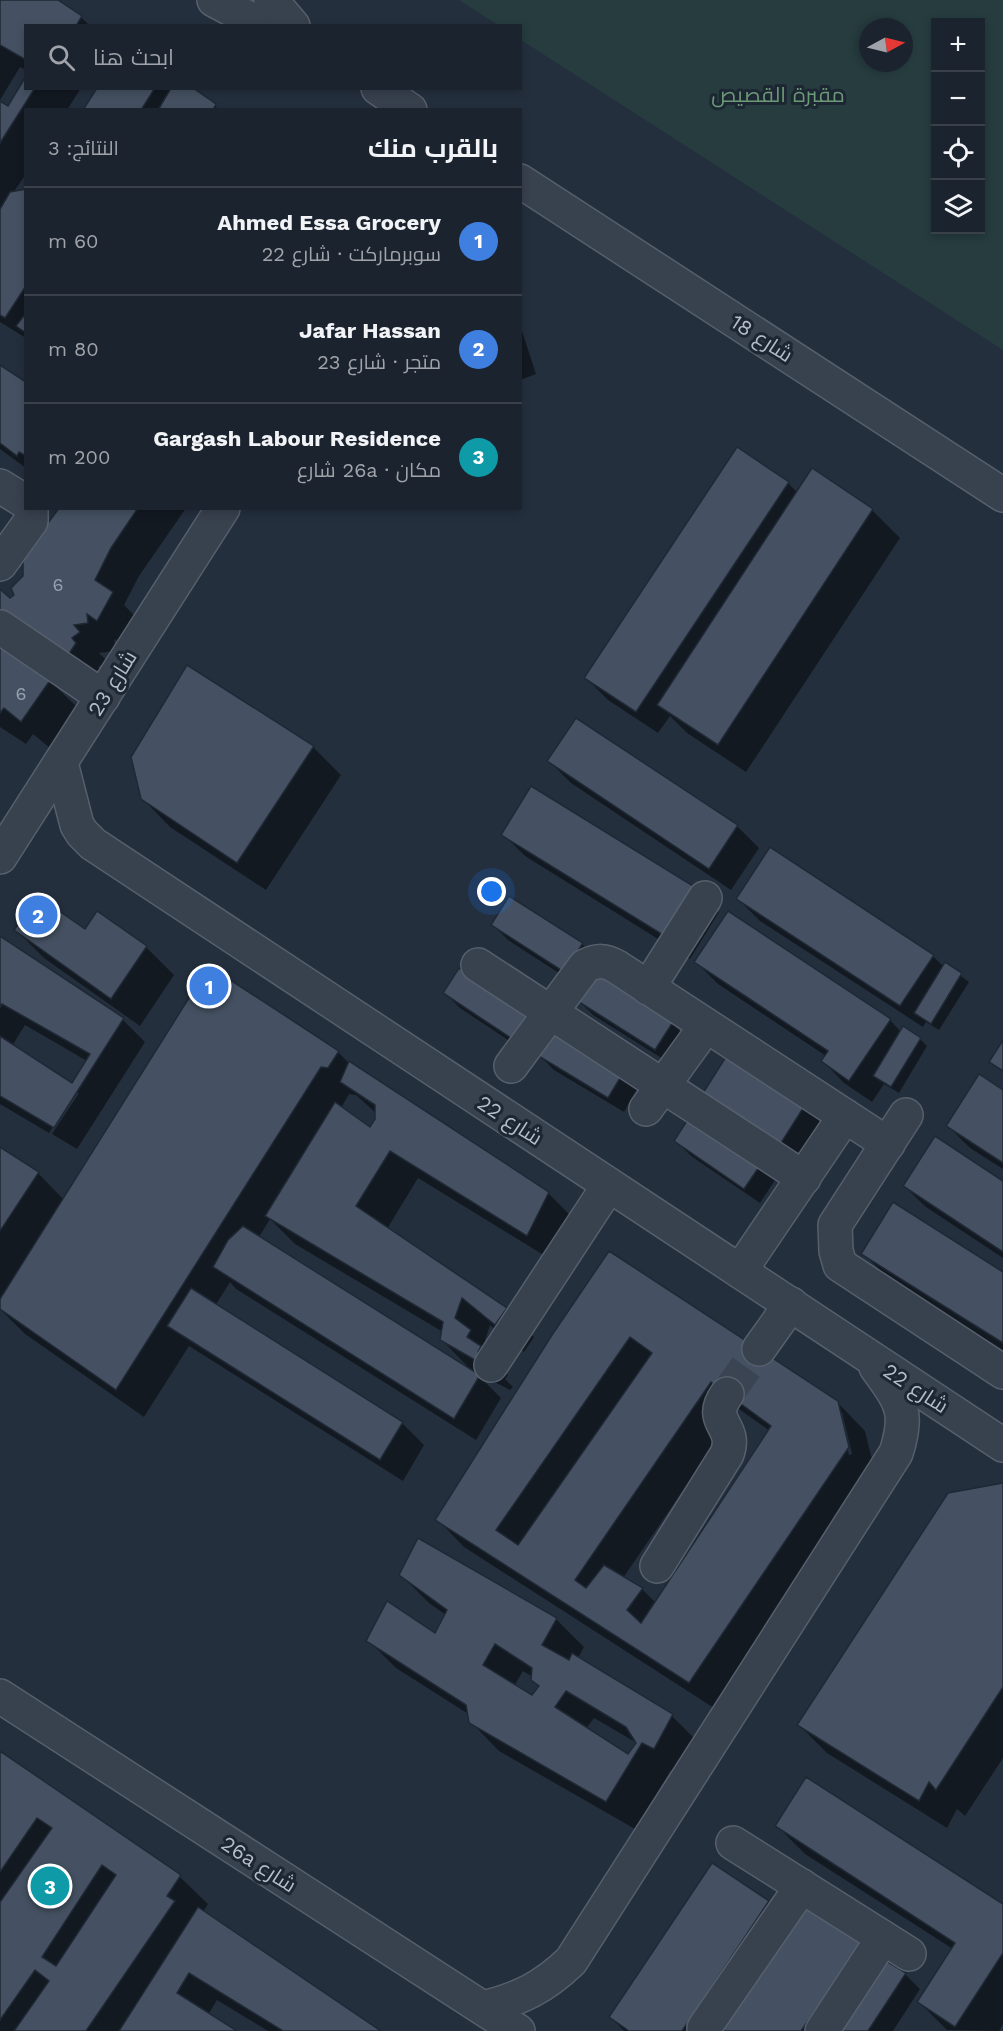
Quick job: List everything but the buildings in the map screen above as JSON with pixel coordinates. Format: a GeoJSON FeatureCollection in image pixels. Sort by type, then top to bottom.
{"type":"FeatureCollection","features":[{"type":"Feature","properties":{"kind":"street"},"geometry":{"type":"LineString","coordinates":[[214,0],[259,24]]}},
{"type":"Feature","properties":{"kind":"street"},"geometry":{"type":"LineString","coordinates":[[271,0],[291,24]]}},
{"type":"Feature","properties":{"kind":"street"},"geometry":{"type":"LineString","coordinates":[[381,90],[407,108]]}},
{"type":"Feature","properties":{"kind":"street","name":"شارع 18"},"geometry":{"type":"LineString","coordinates":[[522,182],[1003,495]]}},
{"type":"Feature","properties":{"kind":"street"},"geometry":{"type":"LineString","coordinates":[[0,486],[24,501]]}},
{"type":"Feature","properties":{"kind":"street"},"geometry":{"type":"LineString","coordinates":[[0,564],[31,521],[31,510]]}},
{"type":"Feature","properties":{"kind":"street","name":"شارع 23"},"geometry":{"type":"LineString","coordinates":[[0,857],[222,510]]}},
{"type":"Feature","properties":{"kind":"street"},"geometry":{"type":"LineString","coordinates":[[0,627],[103,697]]}},
{"type":"Feature","properties":{"kind":"street","name":"شارع 22"},"geometry":{"type":"LineString","coordinates":[[61,763],[77,825],[93,844],[1003,1444]]}},
{"type":"Feature","properties":{"kind":"street"},"geometry":{"type":"LineString","coordinates":[[648,988],[705,898]]}},
{"type":"Feature","properties":{"kind":"street"},"geometry":{"type":"LineString","coordinates":[[511,1066],[585,966],[596,961],[610,963],[888,1144]]}},
{"type":"Feature","properties":{"kind":"street"},"geometry":{"type":"LineString","coordinates":[[478,965],[550,1012],[654,1097],[804,1178]]}},
{"type":"Feature","properties":{"kind":"street"},"geometry":{"type":"LineString","coordinates":[[654,1097],[706,1026]]}},
{"type":"Feature","properties":{"kind":"street"},"geometry":{"type":"LineString","coordinates":[[906,1115],[835,1225],[836,1251],[840,1265],[1003,1372]]}},
{"type":"Feature","properties":{"kind":"street"},"geometry":{"type":"LineString","coordinates":[[740,1271],[845,1116]]}},
{"type":"Feature","properties":{"kind":"street"},"geometry":{"type":"LineString","coordinates":[[491,1365],[609,1185]]}},
{"type":"Feature","properties":{"kind":"street"},"geometry":{"type":"LineString","coordinates":[[759,1349],[791,1304]]}},
{"type":"Feature","properties":{"kind":"street"},"geometry":{"type":"LineString","coordinates":[[483,2008],[526,1995],[546,1983],[571,1961],[896,1453],[903,1425],[900,1401],[868,1356]]}},
{"type":"Feature","properties":{"kind":"street"},"geometry":{"type":"LineString","coordinates":[[657,1566],[727,1454],[731,1444],[729,1434],[722,1425],[720,1414],[722,1401],[727,1394]]}},
{"type":"Feature","properties":{"kind":"street","name":"26a شارع"},"geometry":{"type":"LineString","coordinates":[[0,1696],[518,2031]]}},
{"type":"Feature","properties":{"kind":"street"},"geometry":{"type":"LineString","coordinates":[[733,1843],[896,1946],[822,2031]]}},
{"type":"Feature","properties":{"kind":"street"},"geometry":{"type":"LineString","coordinates":[[704,2031],[802,1886]]}},
{"type":"Feature","properties":{"kind":"green space","name":"مقبرة القصيص"},"geometry":{"type":"Polygon","coordinates":[[[459,0],[1003,0],[1003,350],[522,41],[522,24],[496,24],[459,0]]]}},
{"type":"Feature","properties":{"kind":"tunnel"},"geometry":{"type":"LineString","coordinates":[[727,1394],[759,1349]]}},
{"type":"Feature","properties":{"kind":"place","name":"Jafar Hassan"},"geometry":{"type":"Point","coordinates":[38,915]}},
{"type":"Feature","properties":{"kind":"place","name":"Ahmed Essa Grocery"},"geometry":{"type":"Point","coordinates":[209,986]}},
{"type":"Feature","properties":{"kind":"place","name":"Gargash Labour Residence"},"geometry":{"type":"Point","coordinates":[50,1886]}}]}
